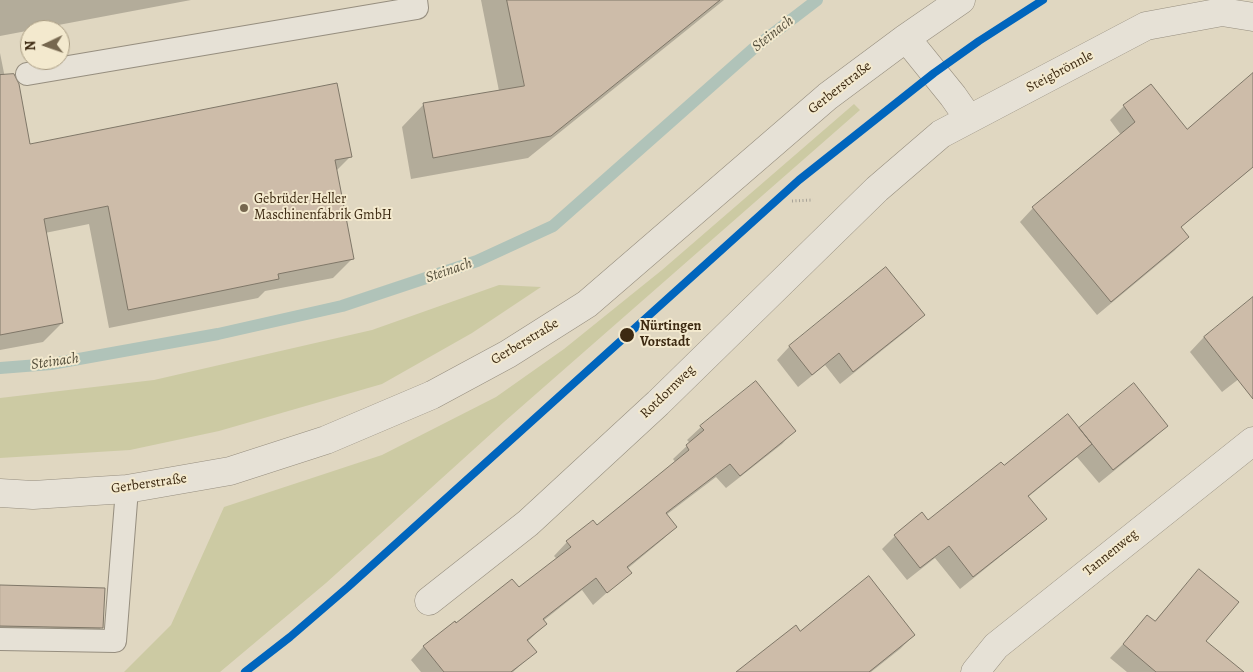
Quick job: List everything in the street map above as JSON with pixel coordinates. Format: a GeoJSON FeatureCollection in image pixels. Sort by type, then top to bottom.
{"type":"FeatureCollection","features":[{"type":"Feature","properties":{"kind":"street","name":"Gerberstraße"},"geometry":{"type":"LineString","coordinates":[[0,493],[33,495],[127,489],[230,471],[326,440],[432,395],[508,354],[587,304],[828,96],[961,0]]}},
{"type":"Feature","properties":{"kind":"street","name":"Steigbrönnle"},"geometry":{"type":"LineString","coordinates":[[969,119],[1146,26],[1222,12],[1253,17]]}},
{"type":"Feature","properties":{"kind":"street"},"geometry":{"type":"LineString","coordinates":[[906,38],[969,119]]}},
{"type":"Feature","properties":{"kind":"street","name":"Rotdornweg"},"geometry":{"type":"LineString","coordinates":[[429,601],[528,523],[658,403],[878,189],[941,134],[969,119]]}},
{"type":"Feature","properties":{"kind":"street","name":"Tannenweg"},"geometry":{"type":"LineString","coordinates":[[975,672],[996,646],[1253,441]]}},
{"type":"Feature","properties":{"kind":"lane"},"geometry":{"type":"LineString","coordinates":[[26,74],[417,8],[416,0]]}},
{"type":"Feature","properties":{"kind":"lane"},"geometry":{"type":"LineString","coordinates":[[0,639],[115,641],[127,489]]}},
{"type":"Feature","properties":{"kind":"shaded area"},"geometry":{"type":"Polygon","coordinates":[[[854,104],[860,110],[504,422],[326,583],[220,672],[124,672],[171,625],[224,507],[382,455],[496,397],[564,349],[662,270],[854,104]]]}},
{"type":"Feature","properties":{"kind":"shaded area"},"geometry":{"type":"Polygon","coordinates":[[[499,285],[541,287],[472,333],[382,384],[219,431],[130,450],[0,458],[0,398],[154,380],[372,330],[499,285]]]}},
{"type":"Feature","properties":{"kind":"building"},"geometry":{"type":"Polygon","coordinates":[[[507,0],[720,0],[551,136],[433,158],[423,103],[524,86],[507,0]]]}},
{"type":"Feature","properties":{"kind":"building"},"geometry":{"type":"Polygon","coordinates":[[[1253,73],[1253,167],[1181,227],[1189,237],[1111,302],[1032,207],[1135,122],[1123,105],[1151,84],[1187,129],[1253,73]]]}},
{"type":"Feature","properties":{"kind":"building"},"geometry":{"type":"Polygon","coordinates":[[[14,74],[19,84],[30,144],[337,83],[352,157],[335,160],[354,259],[278,274],[279,279],[128,310],[108,206],[44,219],[63,323],[0,335],[0,75],[14,74]]]}},
{"type":"Feature","properties":{"kind":"building"},"geometry":{"type":"Polygon","coordinates":[[[886,267],[925,315],[853,372],[839,353],[812,375],[789,346],[886,267]]]}},
{"type":"Feature","properties":{"kind":"building"},"geometry":{"type":"Polygon","coordinates":[[[1253,297],[1253,399],[1204,337],[1253,297]]]}},
{"type":"Feature","properties":{"kind":"building"},"geometry":{"type":"Polygon","coordinates":[[[756,381],[796,431],[740,476],[730,464],[666,513],[677,527],[627,567],[632,573],[607,593],[596,578],[543,619],[547,624],[527,640],[537,652],[511,672],[444,672],[423,646],[512,579],[519,587],[571,547],[566,541],[593,520],[597,525],[689,450],[686,445],[704,430],[700,426],[756,381]]]}},
{"type":"Feature","properties":{"kind":"building"},"geometry":{"type":"Polygon","coordinates":[[[1134,383],[1168,426],[1113,470],[1079,428],[1134,383]]]}},
{"type":"Feature","properties":{"kind":"building"},"geometry":{"type":"Polygon","coordinates":[[[1068,414],[1092,444],[1028,496],[1047,519],[973,577],[949,546],[920,568],[894,535],[922,512],[928,520],[1001,462],[1004,465],[1068,414]]]}},
{"type":"Feature","properties":{"kind":"building"},"geometry":{"type":"Polygon","coordinates":[[[1199,569],[1239,602],[1206,641],[1244,672],[1156,672],[1123,644],[1147,615],[1155,621],[1199,569]]]}},
{"type":"Feature","properties":{"kind":"building"},"geometry":{"type":"Polygon","coordinates":[[[869,576],[915,635],[869,672],[736,672],[796,625],[800,631],[869,576]]]}},
{"type":"Feature","properties":{"kind":"building"},"geometry":{"type":"Polygon","coordinates":[[[0,585],[105,588],[103,628],[0,626],[0,585]]]}},
{"type":"Feature","properties":{"kind":"waterway","name":"Steinach"},"geometry":{"type":"LineString","coordinates":[[0,368],[51,364],[218,334],[342,306],[477,261],[553,226],[753,49],[817,0]]}},
{"type":"Feature","properties":{"kind":"transit line"},"geometry":{"type":"LineString","coordinates":[[245,672],[290,637],[348,587],[799,180],[934,73],[979,41],[1043,0]]}},
{"type":"Feature","properties":{"kind":"place","name":"Gebrüder Heller Maschinenfabrik GmbH"},"geometry":{"type":"Point","coordinates":[244,208]}},
{"type":"Feature","properties":{"kind":"place","name":"Nürtingen Vorstadt"},"geometry":{"type":"Point","coordinates":[627,335]}}]}
